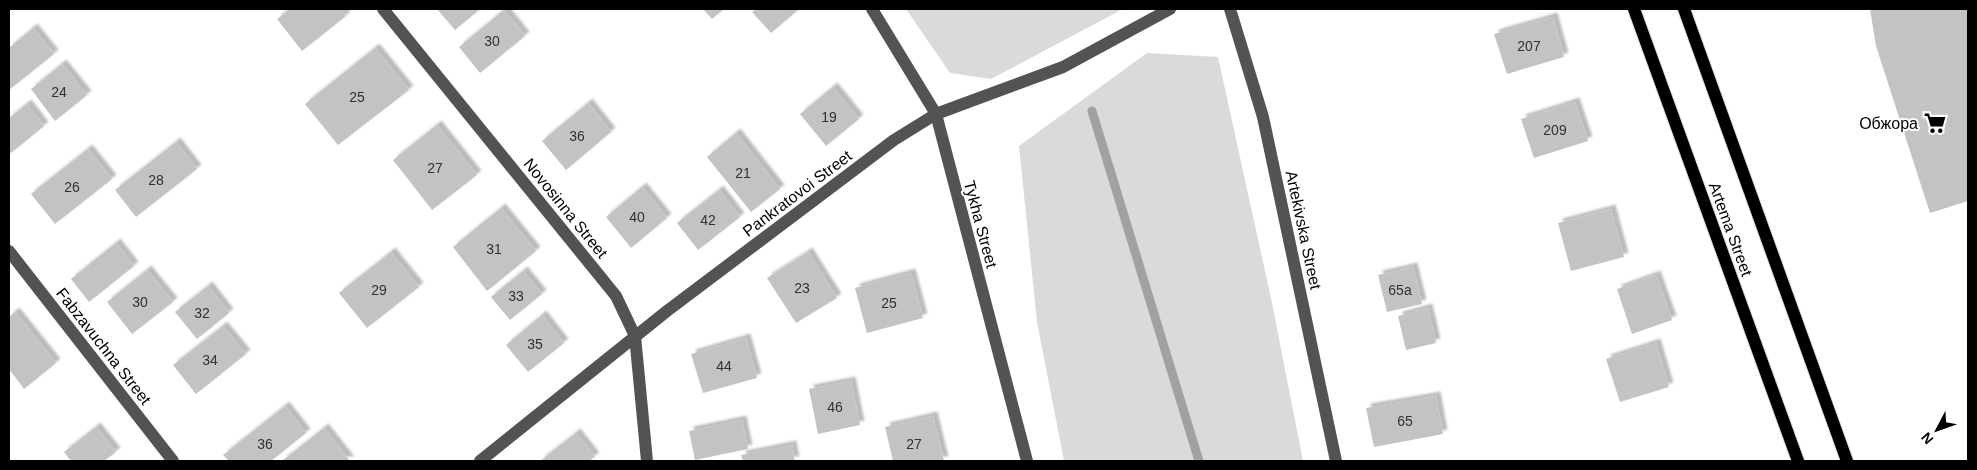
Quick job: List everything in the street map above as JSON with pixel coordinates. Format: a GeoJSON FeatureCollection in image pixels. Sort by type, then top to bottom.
{"type":"FeatureCollection","features":[{"type":"Feature","properties":{"kind":"main road","name":"Artema Street"},"geometry":{"type":"LineString","coordinates":[[1634,9],[1798,461]]}},
{"type":"Feature","properties":{"kind":"main road","name":"Artema Street"},"geometry":{"type":"LineString","coordinates":[[1684,9],[1847,461]]}},
{"type":"Feature","properties":{"kind":"street","name":"Novosinna Street"},"geometry":{"type":"LineString","coordinates":[[383,9],[616,296],[635,336],[647,461]]}},
{"type":"Feature","properties":{"kind":"street","name":"Tykha Street"},"geometry":{"type":"LineString","coordinates":[[872,9],[936,114],[1027,461]]}},
{"type":"Feature","properties":{"kind":"street","name":"Pankratovoi Street"},"geometry":{"type":"LineString","coordinates":[[480,461],[635,336],[894,140],[936,114],[1063,67],[1170,9]]}},
{"type":"Feature","properties":{"kind":"street","name":"Artekivska Street"},"geometry":{"type":"LineString","coordinates":[[1230,9],[1263,117],[1336,461]]}},
{"type":"Feature","properties":{"kind":"street","name":"Fabzavuchna Street"},"geometry":{"type":"LineString","coordinates":[[10,254],[173,461]]}},
{"type":"Feature","properties":{"kind":"shaded area"},"geometry":{"type":"Polygon","coordinates":[[[906,9],[1123,9],[991,79],[950,73],[906,9]]]}},
{"type":"Feature","properties":{"kind":"shaded area"},"geometry":{"type":"Polygon","coordinates":[[[1147,53],[1218,57],[1272,303],[1303,461],[1064,461],[1037,322],[1019,146],[1147,53]]]}},
{"type":"Feature","properties":{"kind":"building"},"geometry":{"type":"Polygon","coordinates":[[[290,9],[341,9],[346,16],[302,51],[277,19],[290,9]]]}},
{"type":"Feature","properties":{"kind":"building"},"geometry":{"type":"Polygon","coordinates":[[[437,9],[480,9],[455,30],[437,9]]]}},
{"type":"Feature","properties":{"kind":"building"},"geometry":{"type":"Polygon","coordinates":[[[703,9],[724,9],[712,19],[703,9]]]}},
{"type":"Feature","properties":{"kind":"building"},"geometry":{"type":"Polygon","coordinates":[[[757,9],[799,9],[771,33],[752,12],[757,9]]]}},
{"type":"Feature","properties":{"kind":"building","name":"Обжора"},"geometry":{"type":"Polygon","coordinates":[[[1870,9],[1968,9],[1968,201],[1930,213],[1876,46],[1870,9]]]}},
{"type":"Feature","properties":{"kind":"building"},"geometry":{"type":"Polygon","coordinates":[[[504,10],[525,36],[480,73],[459,47],[504,10]]]}},
{"type":"Feature","properties":{"kind":"building"},"geometry":{"type":"Polygon","coordinates":[[[1553,17],[1564,57],[1507,74],[1494,34],[1553,17]]]}},
{"type":"Feature","properties":{"kind":"building"},"geometry":{"type":"Polygon","coordinates":[[[33,28],[54,54],[9,90],[9,48],[33,28]]]}},
{"type":"Feature","properties":{"kind":"building"},"geometry":{"type":"Polygon","coordinates":[[[375,48],[409,90],[338,145],[305,104],[375,48]]]}},
{"type":"Feature","properties":{"kind":"building"},"geometry":{"type":"Polygon","coordinates":[[[62,64],[87,95],[55,121],[31,89],[62,64]]]}},
{"type":"Feature","properties":{"kind":"building"},"geometry":{"type":"Polygon","coordinates":[[[833,87],[859,119],[826,146],[800,114],[833,87]]]}},
{"type":"Feature","properties":{"kind":"building"},"geometry":{"type":"Polygon","coordinates":[[[1575,102],[1588,141],[1534,158],[1521,119],[1575,102]]]}},
{"type":"Feature","properties":{"kind":"building"},"geometry":{"type":"Polygon","coordinates":[[[588,103],[611,132],[566,170],[542,141],[588,103]]]}},
{"type":"Feature","properties":{"kind":"building"},"geometry":{"type":"Polygon","coordinates":[[[27,104],[44,126],[11,153],[9,151],[9,118],[27,104]]]}},
{"type":"Feature","properties":{"kind":"building"},"geometry":{"type":"Polygon","coordinates":[[[437,125],[477,175],[432,210],[393,160],[437,125]]]}},
{"type":"Feature","properties":{"kind":"building"},"geometry":{"type":"Polygon","coordinates":[[[736,133],[780,189],[751,212],[707,157],[736,133]]]}},
{"type":"Feature","properties":{"kind":"building"},"geometry":{"type":"Polygon","coordinates":[[[176,142],[197,169],[136,217],[115,190],[176,142]]]}},
{"type":"Feature","properties":{"kind":"building"},"geometry":{"type":"Polygon","coordinates":[[[88,149],[112,179],[55,224],[31,194],[88,149]]]}},
{"type":"Feature","properties":{"kind":"building"},"geometry":{"type":"Polygon","coordinates":[[[642,187],[667,218],[631,248],[606,217],[642,187]]]}},
{"type":"Feature","properties":{"kind":"building"},"geometry":{"type":"Polygon","coordinates":[[[719,190],[740,217],[698,250],[677,223],[719,190]]]}},
{"type":"Feature","properties":{"kind":"building"},"geometry":{"type":"Polygon","coordinates":[[[501,208],[536,251],[487,291],[453,247],[501,208]]]}},
{"type":"Feature","properties":{"kind":"building"},"geometry":{"type":"Polygon","coordinates":[[[1611,209],[1624,257],[1571,271],[1558,223],[1611,209]]]}},
{"type":"Feature","properties":{"kind":"building"},"geometry":{"type":"Polygon","coordinates":[[[116,243],[134,266],[89,302],[71,279],[116,243]]]}},
{"type":"Feature","properties":{"kind":"building"},"geometry":{"type":"Polygon","coordinates":[[[391,252],[419,287],[367,328],[339,293],[391,252]]]}},
{"type":"Feature","properties":{"kind":"building"},"geometry":{"type":"Polygon","coordinates":[[[808,252],[837,298],[796,323],[767,278],[808,252]]]}},
{"type":"Feature","properties":{"kind":"building"},"geometry":{"type":"Polygon","coordinates":[[[1413,267],[1422,304],[1387,312],[1378,275],[1413,267]]]}},
{"type":"Feature","properties":{"kind":"building"},"geometry":{"type":"Polygon","coordinates":[[[147,270],[173,302],[132,334],[107,302],[147,270]]]}},
{"type":"Feature","properties":{"kind":"building"},"geometry":{"type":"Polygon","coordinates":[[[523,271],[542,294],[510,320],[491,297],[523,271]]]}},
{"type":"Feature","properties":{"kind":"building"},"geometry":{"type":"Polygon","coordinates":[[[911,273],[923,318],[867,333],[855,288],[911,273]]]}},
{"type":"Feature","properties":{"kind":"building"},"geometry":{"type":"Polygon","coordinates":[[[1656,275],[1672,320],[1632,334],[1617,289],[1656,275]]]}},
{"type":"Feature","properties":{"kind":"building"},"geometry":{"type":"Polygon","coordinates":[[[208,286],[229,313],[197,339],[175,312],[208,286]]]}},
{"type":"Feature","properties":{"kind":"building"},"geometry":{"type":"Polygon","coordinates":[[[1428,308],[1436,343],[1406,350],[1398,316],[1428,308]]]}},
{"type":"Feature","properties":{"kind":"building"},"geometry":{"type":"Polygon","coordinates":[[[15,312],[56,363],[24,389],[9,369],[9,317],[15,312]]]}},
{"type":"Feature","properties":{"kind":"building"},"geometry":{"type":"Polygon","coordinates":[[[542,315],[564,343],[528,372],[506,345],[542,315]]]}},
{"type":"Feature","properties":{"kind":"building"},"geometry":{"type":"Polygon","coordinates":[[[223,326],[246,354],[196,394],[173,365],[223,326]]]}},
{"type":"Feature","properties":{"kind":"building"},"geometry":{"type":"Polygon","coordinates":[[[746,338],[757,378],[703,393],[691,354],[746,338]]]}},
{"type":"Feature","properties":{"kind":"building"},"geometry":{"type":"Polygon","coordinates":[[[1656,343],[1669,387],[1620,402],[1606,359],[1656,343]]]}},
{"type":"Feature","properties":{"kind":"building"},"geometry":{"type":"Polygon","coordinates":[[[851,381],[860,425],[818,434],[809,389],[851,381]]]}},
{"type":"Feature","properties":{"kind":"building"},"geometry":{"type":"Polygon","coordinates":[[[1436,396],[1443,434],[1374,447],[1366,408],[1436,396]]]}},
{"type":"Feature","properties":{"kind":"building"},"geometry":{"type":"Polygon","coordinates":[[[285,406],[306,433],[271,461],[229,461],[223,455],[285,406]]]}},
{"type":"Feature","properties":{"kind":"building"},"geometry":{"type":"Polygon","coordinates":[[[933,416],[944,461],[893,461],[885,427],[933,416]]]}},
{"type":"Feature","properties":{"kind":"building"},"geometry":{"type":"Polygon","coordinates":[[[742,420],[748,449],[695,460],[689,431],[742,420]]]}},
{"type":"Feature","properties":{"kind":"building"},"geometry":{"type":"Polygon","coordinates":[[[96,427],[116,452],[104,461],[71,461],[64,452],[96,427]]]}},
{"type":"Feature","properties":{"kind":"building"},"geometry":{"type":"Polygon","coordinates":[[[324,428],[350,461],[281,461],[290,455],[324,428]]]}},
{"type":"Feature","properties":{"kind":"building"},"geometry":{"type":"Polygon","coordinates":[[[576,433],[595,457],[589,461],[540,461],[576,433]]]}},
{"type":"Feature","properties":{"kind":"building"},"geometry":{"type":"Polygon","coordinates":[[[792,445],[795,461],[743,461],[741,455],[792,445]]]}},
{"type":"Feature","properties":{"kind":"waterway"},"geometry":{"type":"LineString","coordinates":[[1092,111],[1199,461]]}},
{"type":"Feature","properties":{"kind":"place","name":"Обжора"},"geometry":{"type":"Point","coordinates":[1935,123]}}]}
